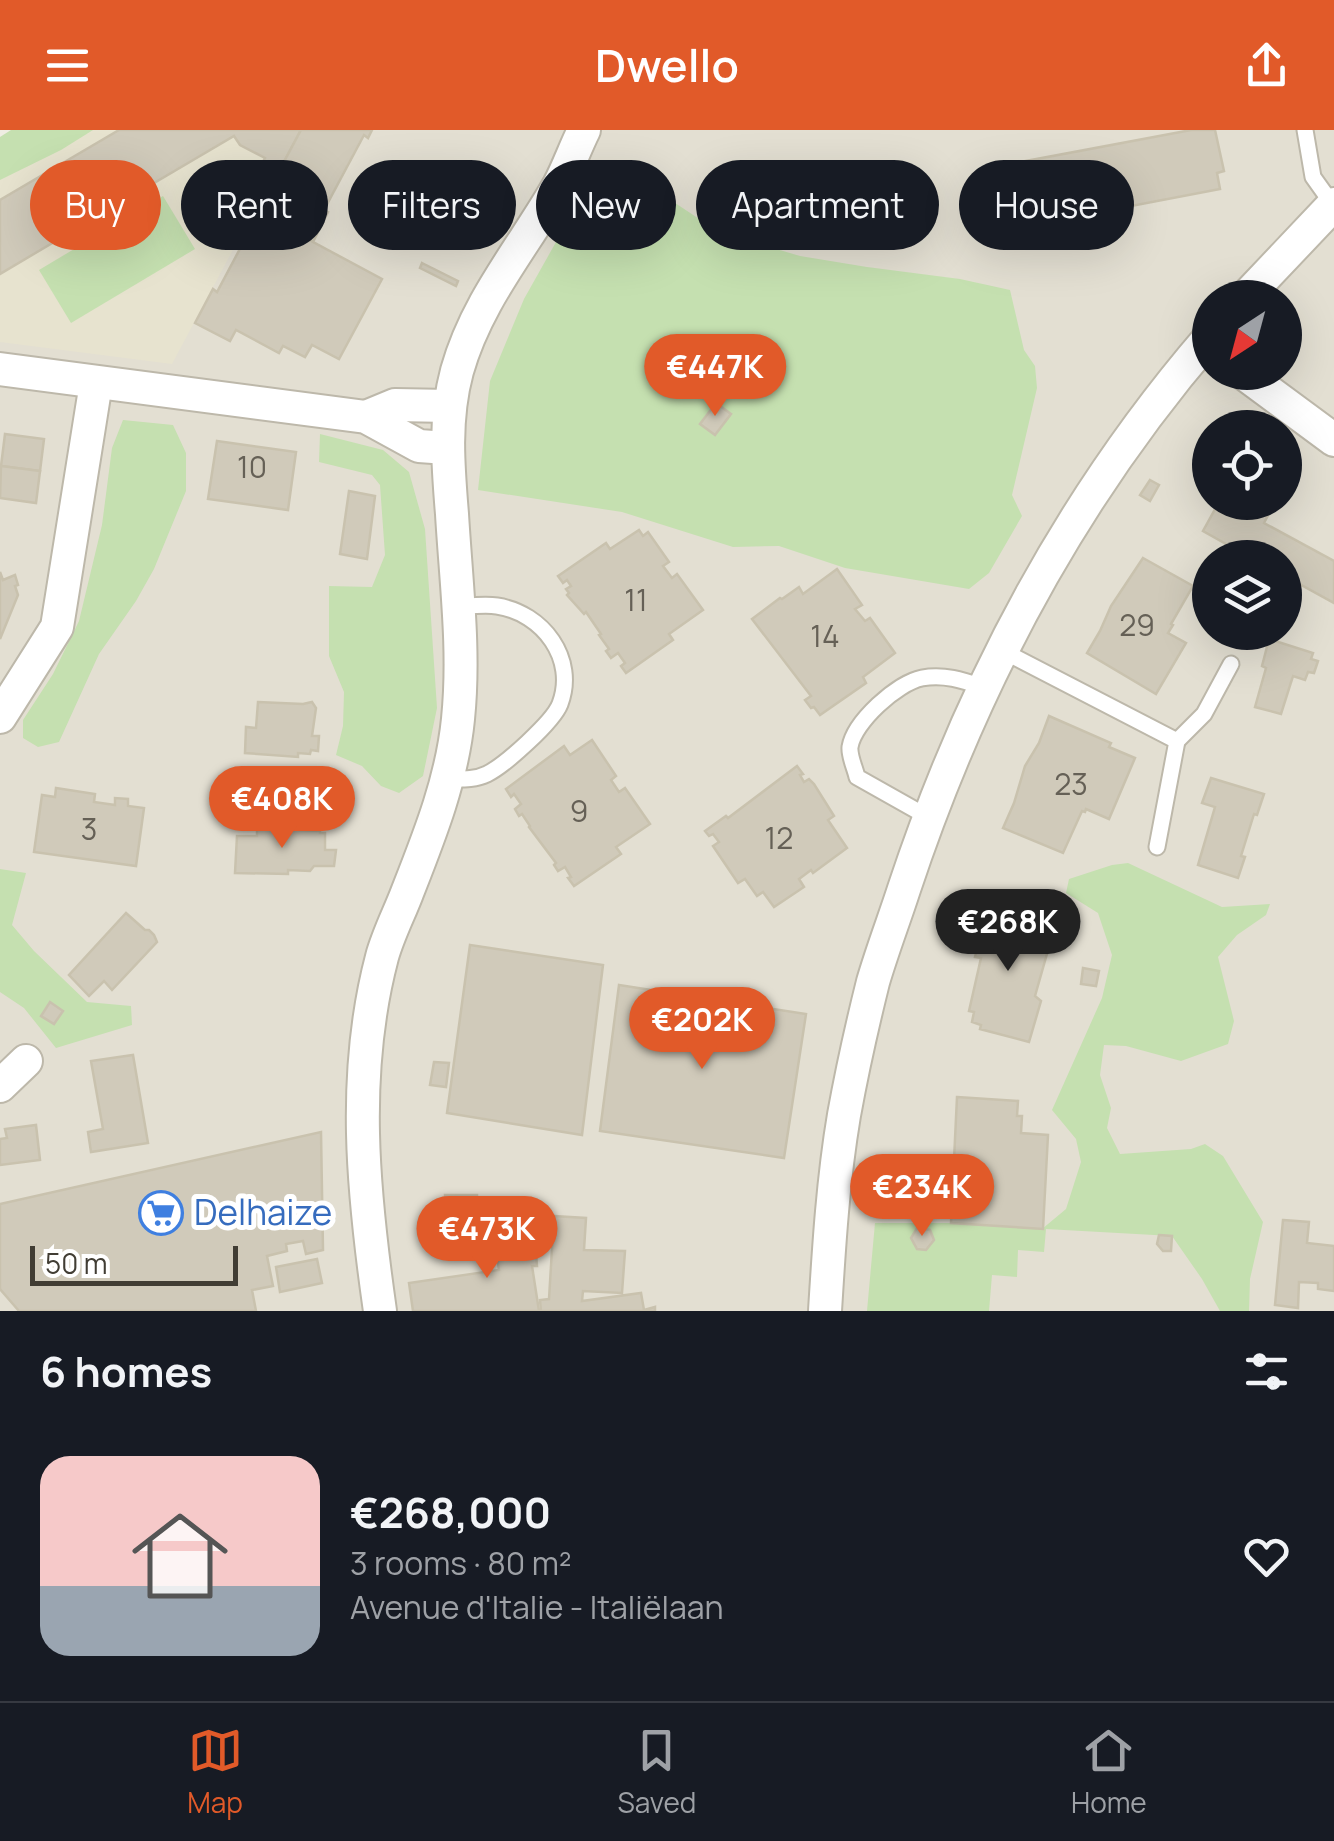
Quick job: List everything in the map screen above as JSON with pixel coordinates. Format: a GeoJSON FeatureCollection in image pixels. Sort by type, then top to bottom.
{"type":"FeatureCollection","features":[{"type":"Feature","properties":{"kind":"street"},"geometry":{"type":"LineString","coordinates":[[571,160],[584,130]]}},
{"type":"Feature","properties":{"kind":"street"},"geometry":{"type":"LineString","coordinates":[[582,160],[609,130]]}},
{"type":"Feature","properties":{"kind":"street"},"geometry":{"type":"LineString","coordinates":[[1262,280],[1333,204]]}},
{"type":"Feature","properties":{"kind":"street"},"geometry":{"type":"LineString","coordinates":[[380,1311],[362,1155],[363,1060],[383,956],[448,780],[458,720],[458,606],[447,448],[450,406],[458,368],[490,291],[536,221]]}},
{"type":"Feature","properties":{"kind":"street"},"geometry":{"type":"LineString","coordinates":[[825,1311],[844,1116],[874,982],[928,816],[983,687],[1056,550],[1143,422],[1192,362]]}},
{"type":"Feature","properties":{"kind":"street"},"geometry":{"type":"LineString","coordinates":[[0,369],[366,418],[419,446],[447,448]]}},
{"type":"Feature","properties":{"kind":"street"},"geometry":{"type":"LineString","coordinates":[[0,717],[57,627],[96,383]]}},
{"type":"Feature","properties":{"kind":"street"},"geometry":{"type":"LineString","coordinates":[[1266,390],[1334,440]]}},
{"type":"Feature","properties":{"kind":"street"},"geometry":{"type":"LineString","coordinates":[[366,418],[395,405],[450,406]]}},
{"type":"Feature","properties":{"kind":"street"},"geometry":{"type":"LineString","coordinates":[[0,1086],[26,1061]]}},
{"type":"Feature","properties":{"kind":"lane"},"geometry":{"type":"LineString","coordinates":[[1305,130],[1313,177],[1333,204]]}},
{"type":"Feature","properties":{"kind":"lane"},"geometry":{"type":"LineString","coordinates":[[448,780],[476,778],[504,764],[560,706],[564,684],[563,659],[536,622],[496,605],[458,606]]}},
{"type":"Feature","properties":{"kind":"lane"},"geometry":{"type":"LineString","coordinates":[[1001,650],[1177,742]]}},
{"type":"Feature","properties":{"kind":"lane"},"geometry":{"type":"LineString","coordinates":[[1157,847],[1177,742],[1204,714],[1231,664]]}},
{"type":"Feature","properties":{"kind":"lane"},"geometry":{"type":"LineString","coordinates":[[928,816],[857,778],[849,750],[857,728],[890,694],[917,678],[953,676],[983,687]]}},
{"type":"Feature","properties":{"kind":"shaded area"},"geometry":{"type":"Polygon","coordinates":[[[73,130],[1334,130],[1334,1311],[0,1311],[0,176],[73,130]]]}},
{"type":"Feature","properties":{"kind":"shaded area"},"geometry":{"type":"Polygon","coordinates":[[[84,130],[301,130],[285,160],[181,160],[181,250],[233,250],[172,364],[0,342],[0,178],[30,161],[30,250],[161,250],[161,160],[32,160],[84,130]]]}},
{"type":"Feature","properties":{"kind":"green space"},"geometry":{"type":"Polygon","coordinates":[[[11,130],[93,130],[41,160],[30,160],[30,165],[0,180],[0,137],[11,130]]]}},
{"type":"Feature","properties":{"kind":"green space"},"geometry":{"type":"Polygon","coordinates":[[[161,197],[181,226],[181,250],[193,250],[71,323],[39,270],[73,250],[161,250],[161,197]]]}},
{"type":"Feature","properties":{"kind":"green space"},"geometry":{"type":"Polygon","coordinates":[[[676,204],[696,217],[696,250],[780,250],[1010,290],[1024,350],[1035,366],[1037,388],[1012,495],[1022,516],[989,573],[969,589],[845,568],[779,546],[733,547],[622,512],[478,490],[490,381],[524,299],[552,250],[676,250],[676,204]]]}},
{"type":"Feature","properties":{"kind":"green space"},"geometry":{"type":"Polygon","coordinates":[[[123,420],[173,425],[186,453],[186,491],[154,569],[99,654],[59,742],[38,747],[23,738],[23,720],[53,674],[79,621],[102,525],[112,448],[123,420]]]}},
{"type":"Feature","properties":{"kind":"green space"},"geometry":{"type":"Polygon","coordinates":[[[320,434],[383,450],[409,472],[425,529],[437,708],[423,776],[399,793],[381,786],[362,766],[336,755],[343,726],[344,692],[329,656],[329,586],[372,587],[385,555],[380,485],[372,475],[319,462],[320,434]]]}},
{"type":"Feature","properties":{"kind":"green space"},"geometry":{"type":"Polygon","coordinates":[[[1128,863],[1222,907],[1270,904],[1266,915],[1237,935],[1218,957],[1234,1021],[1228,1044],[1181,1061],[1126,1046],[1104,1045],[1100,1075],[1111,1108],[1107,1128],[1120,1154],[1191,1149],[1205,1144],[1223,1156],[1263,1222],[1250,1279],[1249,1311],[1220,1311],[1172,1236],[1046,1229],[1044,1252],[1018,1250],[1017,1277],[992,1275],[989,1311],[867,1311],[875,1223],[1042,1229],[1066,1209],[1081,1162],[1076,1139],[1052,1110],[1102,998],[1112,955],[1098,913],[1066,893],[1069,879],[1128,863]]]}},
{"type":"Feature","properties":{"kind":"green space"},"geometry":{"type":"Polygon","coordinates":[[[0,869],[26,873],[12,925],[34,951],[87,1002],[131,1006],[132,1025],[56,1048],[24,1008],[0,992],[0,869]]]}},
{"type":"Feature","properties":{"kind":"building"},"geometry":{"type":"Polygon","coordinates":[[[119,130],[301,130],[285,160],[264,160],[240,145],[234,136],[193,160],[181,160],[181,167],[161,179],[161,160],[68,160],[119,130]]]}},
{"type":"Feature","properties":{"kind":"building"},"geometry":{"type":"Polygon","coordinates":[[[301,130],[372,130],[368,138],[364,135],[348,160],[328,202],[328,160],[285,160],[301,130]]]}},
{"type":"Feature","properties":{"kind":"building"},"geometry":{"type":"Polygon","coordinates":[[[1191,130],[1215,130],[1224,171],[1217,173],[1220,189],[1134,205],[1134,160],[1031,160],[1191,130]]]}},
{"type":"Feature","properties":{"kind":"building"},"geometry":{"type":"Polygon","coordinates":[[[30,182],[30,250],[40,250],[0,274],[0,200],[30,182]]]}},
{"type":"Feature","properties":{"kind":"building"},"geometry":{"type":"Polygon","coordinates":[[[239,250],[328,250],[382,279],[339,359],[312,345],[305,357],[283,346],[279,353],[236,330],[230,341],[195,323],[213,289],[217,292],[239,250]]]}},
{"type":"Feature","properties":{"kind":"building"},"geometry":{"type":"Polygon","coordinates":[[[422,263],[458,281],[456,286],[420,268],[422,263]]]}},
{"type":"Feature","properties":{"kind":"building"},"geometry":{"type":"Polygon","coordinates":[[[716,403],[731,414],[715,435],[700,424],[716,403]]]}},
{"type":"Feature","properties":{"kind":"building"},"geometry":{"type":"Polygon","coordinates":[[[5,434],[44,439],[40,471],[1,466],[5,434]]]}},
{"type":"Feature","properties":{"kind":"building"},"geometry":{"type":"Polygon","coordinates":[[[217,441],[296,452],[288,510],[208,499],[217,441]]]}},
{"type":"Feature","properties":{"kind":"building"},"geometry":{"type":"Polygon","coordinates":[[[1,466],[40,471],[36,503],[0,498],[1,466]]]}},
{"type":"Feature","properties":{"kind":"building"},"geometry":{"type":"Polygon","coordinates":[[[1150,480],[1159,485],[1150,501],[1140,495],[1150,480]]]}},
{"type":"Feature","properties":{"kind":"building"},"geometry":{"type":"Polygon","coordinates":[[[349,491],[375,496],[367,559],[340,554],[349,491]]]}},
{"type":"Feature","properties":{"kind":"building"},"geometry":{"type":"Polygon","coordinates":[[[1209,520],[1266,520],[1264,523],[1295,540],[1219,540],[1203,531],[1209,520]]]}},
{"type":"Feature","properties":{"kind":"building"},"geometry":{"type":"Polygon","coordinates":[[[639,530],[643,536],[648,532],[669,562],[663,566],[672,578],[677,574],[703,610],[669,634],[673,640],[626,673],[618,653],[611,658],[586,612],[567,595],[566,589],[571,586],[567,580],[563,583],[558,576],[606,543],[610,549],[639,530]]]}},
{"type":"Feature","properties":{"kind":"building"},"geometry":{"type":"Polygon","coordinates":[[[1302,544],[1334,561],[1334,603],[1302,585],[1302,544]]]}},
{"type":"Feature","properties":{"kind":"building"},"geometry":{"type":"Polygon","coordinates":[[[1143,558],[1192,585],[1168,633],[1186,643],[1156,694],[1087,653],[1111,606],[1143,558]]]}},
{"type":"Feature","properties":{"kind":"building"},"geometry":{"type":"Polygon","coordinates":[[[837,569],[862,605],[855,609],[865,621],[870,618],[895,653],[863,677],[866,683],[820,715],[805,700],[811,696],[752,619],[799,587],[803,594],[837,569]]]}},
{"type":"Feature","properties":{"kind":"building"},"geometry":{"type":"Polygon","coordinates":[[[0,572],[3,580],[15,575],[18,595],[0,639],[0,572]]]}},
{"type":"Feature","properties":{"kind":"building"},"geometry":{"type":"Polygon","coordinates":[[[1266,650],[1302,650],[1313,653],[1311,659],[1318,661],[1314,673],[1308,672],[1305,680],[1293,676],[1281,714],[1255,707],[1266,668],[1262,666],[1266,650]]]}},
{"type":"Feature","properties":{"kind":"building"},"geometry":{"type":"Polygon","coordinates":[[[258,702],[312,702],[316,708],[312,736],[319,736],[318,751],[298,753],[298,757],[245,753],[246,727],[256,728],[258,702]]]}},
{"type":"Feature","properties":{"kind":"building"},"geometry":{"type":"Polygon","coordinates":[[[1049,716],[1135,758],[1109,819],[1086,809],[1082,811],[1063,853],[1003,828],[1025,766],[1049,716]]]}},
{"type":"Feature","properties":{"kind":"building"},"geometry":{"type":"Polygon","coordinates":[[[592,740],[616,776],[611,780],[619,792],[625,788],[650,824],[616,847],[621,854],[574,886],[565,867],[558,871],[522,814],[519,816],[515,809],[521,804],[506,789],[564,746],[570,755],[592,740]]]}},
{"type":"Feature","properties":{"kind":"building"},"geometry":{"type":"Polygon","coordinates":[[[797,766],[804,782],[809,779],[814,784],[834,816],[828,820],[847,848],[799,879],[804,887],[774,907],[763,892],[757,896],[745,879],[738,883],[713,846],[719,842],[705,831],[797,766]]]}},
{"type":"Feature","properties":{"kind":"building"},"geometry":{"type":"Polygon","coordinates":[[[1211,778],[1264,794],[1241,856],[1245,857],[1238,878],[1198,865],[1215,807],[1202,803],[1211,778]]]}},
{"type":"Feature","properties":{"kind":"building"},"geometry":{"type":"Polygon","coordinates":[[[56,788],[95,794],[94,802],[115,805],[115,798],[128,799],[128,806],[144,808],[136,866],[34,852],[42,795],[55,797],[56,788]]]}},
{"type":"Feature","properties":{"kind":"building"},"geometry":{"type":"Polygon","coordinates":[[[300,824],[300,830],[325,833],[325,850],[336,850],[334,866],[288,870],[288,874],[235,873],[237,836],[257,836],[257,826],[300,824]]]}},
{"type":"Feature","properties":{"kind":"building"},"geometry":{"type":"Polygon","coordinates":[[[988,905],[1028,916],[1024,928],[1052,936],[1035,996],[1041,1001],[1029,1042],[980,1029],[981,1025],[972,1022],[974,1012],[969,1011],[981,958],[975,957],[977,942],[988,905]]]}},
{"type":"Feature","properties":{"kind":"building"},"geometry":{"type":"Polygon","coordinates":[[[126,913],[149,930],[157,942],[112,990],[104,981],[89,996],[69,975],[126,913]]]}},
{"type":"Feature","properties":{"kind":"building"},"geometry":{"type":"Polygon","coordinates":[[[470,945],[603,965],[582,1135],[447,1113],[470,945]]]}},
{"type":"Feature","properties":{"kind":"building"},"geometry":{"type":"Polygon","coordinates":[[[1083,968],[1099,971],[1096,986],[1081,984],[1083,968]]]}},
{"type":"Feature","properties":{"kind":"building"},"geometry":{"type":"Polygon","coordinates":[[[619,985],[806,1014],[784,1158],[600,1131],[619,985]]]}},
{"type":"Feature","properties":{"kind":"building"},"geometry":{"type":"Polygon","coordinates":[[[50,1002],[63,1011],[54,1024],[41,1016],[50,1002]]]}},
{"type":"Feature","properties":{"kind":"building"},"geometry":{"type":"Polygon","coordinates":[[[133,1055],[148,1143],[91,1152],[88,1132],[103,1129],[91,1061],[133,1055]]]}},
{"type":"Feature","properties":{"kind":"building"},"geometry":{"type":"Polygon","coordinates":[[[434,1062],[449,1063],[446,1087],[430,1085],[434,1062]]]}},
{"type":"Feature","properties":{"kind":"building"},"geometry":{"type":"Polygon","coordinates":[[[957,1097],[1018,1101],[1021,1133],[1048,1135],[1043,1229],[951,1223],[957,1097]]]}},
{"type":"Feature","properties":{"kind":"building"},"geometry":{"type":"Polygon","coordinates":[[[36,1125],[40,1160],[0,1165],[0,1139],[7,1138],[5,1129],[36,1125]]]}},
{"type":"Feature","properties":{"kind":"building","name":"Delhaize"},"geometry":{"type":"Polygon","coordinates":[[[321,1132],[323,1250],[306,1254],[303,1241],[286,1244],[287,1251],[267,1256],[273,1286],[252,1290],[256,1311],[19,1311],[0,1289],[0,1204],[321,1132]]]}},
{"type":"Feature","properties":{"kind":"building"},"geometry":{"type":"Polygon","coordinates":[[[445,1195],[477,1195],[477,1208],[445,1208],[445,1195]]]}},
{"type":"Feature","properties":{"kind":"building"},"geometry":{"type":"Polygon","coordinates":[[[466,1215],[468,1242],[440,1245],[437,1218],[466,1215]]]}},
{"type":"Feature","properties":{"kind":"building"},"geometry":{"type":"Polygon","coordinates":[[[554,1216],[586,1218],[584,1250],[625,1251],[622,1293],[583,1291],[582,1301],[641,1293],[644,1310],[655,1307],[655,1311],[541,1311],[540,1300],[549,1299],[554,1216]]]}},
{"type":"Feature","properties":{"kind":"building"},"geometry":{"type":"Polygon","coordinates":[[[1283,1220],[1309,1222],[1307,1243],[1334,1246],[1334,1291],[1318,1289],[1318,1283],[1299,1282],[1298,1308],[1275,1305],[1283,1220]]]}},
{"type":"Feature","properties":{"kind":"building"},"geometry":{"type":"Polygon","coordinates":[[[534,1227],[537,1266],[532,1266],[539,1311],[413,1311],[409,1283],[499,1270],[494,1232],[534,1227]]]}},
{"type":"Feature","properties":{"kind":"building"},"geometry":{"type":"Polygon","coordinates":[[[917,1228],[930,1230],[934,1240],[926,1250],[917,1249],[911,1238],[917,1228]]]}},
{"type":"Feature","properties":{"kind":"building"},"geometry":{"type":"Polygon","coordinates":[[[1159,1235],[1172,1236],[1171,1251],[1163,1251],[1157,1244],[1159,1235]]]}},
{"type":"Feature","properties":{"kind":"building"},"geometry":{"type":"Polygon","coordinates":[[[317,1259],[322,1283],[280,1292],[276,1267],[317,1259]]]}},
{"type":"Feature","properties":{"kind":"place","name":"Delhaize"},"geometry":{"type":"Point","coordinates":[161,1213]}}]}
